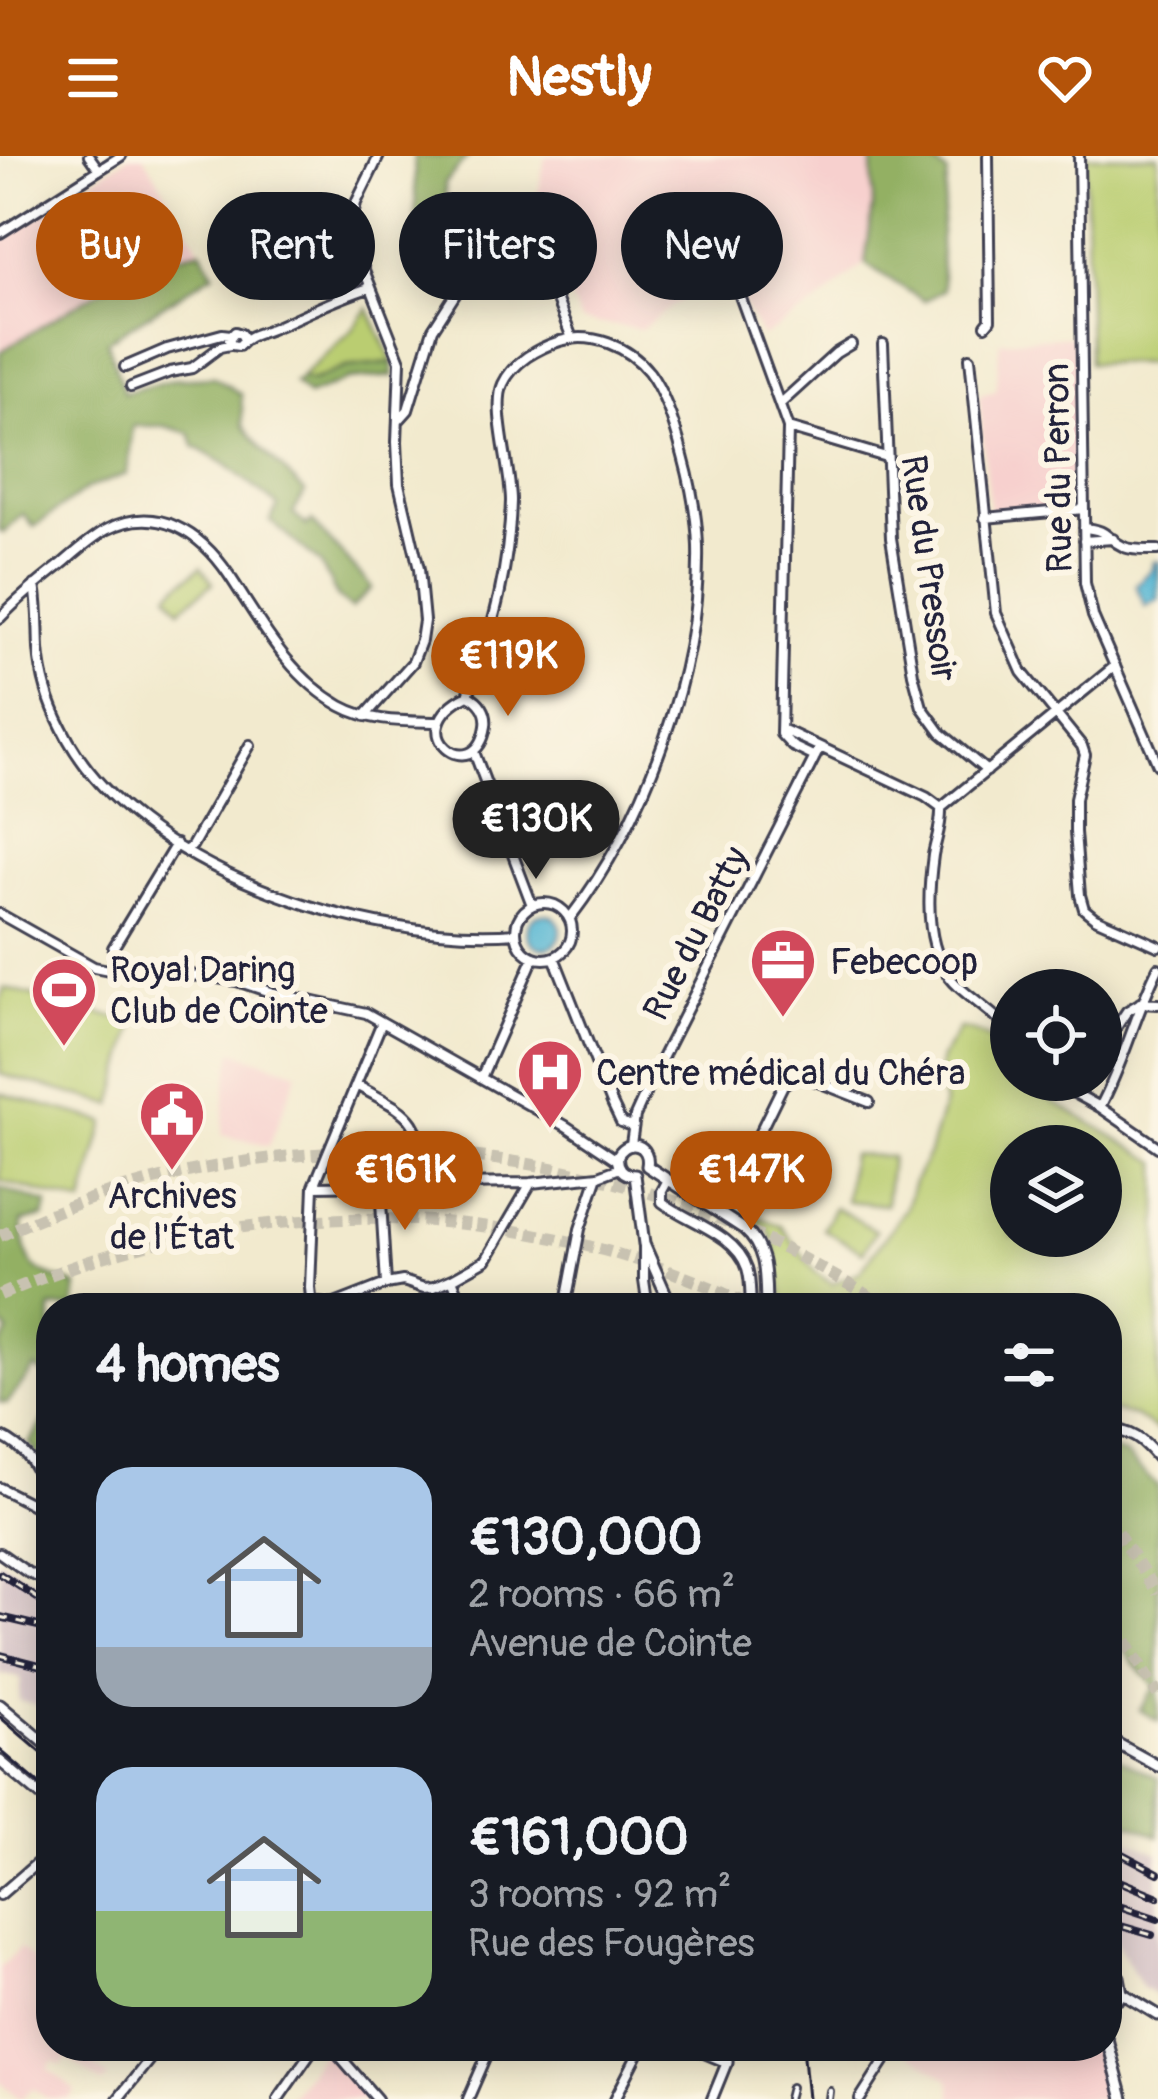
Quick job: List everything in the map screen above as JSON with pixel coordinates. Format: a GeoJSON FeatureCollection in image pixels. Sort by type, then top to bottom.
{"type":"FeatureCollection","features":[{"type":"Feature","properties":{"kind":"street"},"geometry":{"type":"LineString","coordinates":[[89,156],[99,170]]}},
{"type":"Feature","properties":{"kind":"street"},"geometry":{"type":"LineString","coordinates":[[0,232],[121,156]]}},
{"type":"Feature","properties":{"kind":"street"},"geometry":{"type":"LineString","coordinates":[[361,192],[379,156]]}},
{"type":"Feature","properties":{"kind":"street"},"geometry":{"type":"LineString","coordinates":[[986,325],[990,320],[988,156]]}},
{"type":"Feature","properties":{"kind":"street","name":"Rue du Perron"},"geometry":{"type":"LineString","coordinates":[[1078,156],[1085,584],[1158,765]]}},
{"type":"Feature","properties":{"kind":"street"},"geometry":{"type":"LineString","coordinates":[[398,422],[408,410],[434,329],[503,228],[528,228],[572,338]]}},
{"type":"Feature","properties":{"kind":"street"},"geometry":{"type":"LineString","coordinates":[[131,387],[192,368],[238,332],[244,339],[329,300]]}},
{"type":"Feature","properties":{"kind":"street"},"geometry":{"type":"LineString","coordinates":[[365,716],[412,662],[424,621],[419,569],[400,496],[400,362],[374,300]]}},
{"type":"Feature","properties":{"kind":"street"},"geometry":{"type":"LineString","coordinates":[[742,300],[788,428],[780,729],[787,742],[926,797],[941,808]]}},
{"type":"Feature","properties":{"kind":"street"},"geometry":{"type":"LineString","coordinates":[[124,368],[167,349],[225,333],[231,340]]}},
{"type":"Feature","properties":{"kind":"street"},"geometry":{"type":"LineString","coordinates":[[468,695],[476,698],[486,718],[474,752],[463,755],[447,749],[439,736],[439,722],[468,695],[494,624],[510,526],[510,475],[500,405],[503,383],[523,360],[548,346],[572,338],[617,345],[640,361],[657,383],[680,443],[695,512],[698,588],[685,667],[654,769],[628,826],[570,918]]}},
{"type":"Feature","properties":{"kind":"street"},"geometry":{"type":"LineString","coordinates":[[780,404],[851,344]]}},
{"type":"Feature","properties":{"kind":"street","name":"Rue du Pressoir"},"geometry":{"type":"LineString","coordinates":[[883,344],[890,538],[922,707],[941,733],[987,771]]}},
{"type":"Feature","properties":{"kind":"street"},"geometry":{"type":"LineString","coordinates":[[970,358],[996,613],[1022,672],[1085,755],[1075,800],[1084,909],[1158,946]]}},
{"type":"Feature","properties":{"kind":"street"},"geometry":{"type":"LineString","coordinates":[[788,428],[886,457]]}},
{"type":"Feature","properties":{"kind":"street"},"geometry":{"type":"LineString","coordinates":[[985,518],[1084,509]]}},
{"type":"Feature","properties":{"kind":"street"},"geometry":{"type":"LineString","coordinates":[[0,618],[84,545],[115,526],[144,521],[180,527],[217,557],[293,668],[332,700],[365,716],[389,721],[439,722]]}},
{"type":"Feature","properties":{"kind":"street"},"geometry":{"type":"LineString","coordinates":[[1084,528],[1102,530],[1122,546],[1158,550]]}},
{"type":"Feature","properties":{"kind":"street"},"geometry":{"type":"LineString","coordinates":[[1084,541],[1113,538]]}},
{"type":"Feature","properties":{"kind":"street"},"geometry":{"type":"LineString","coordinates":[[35,585],[42,667],[55,712],[97,783],[128,811],[186,850],[284,897],[361,920],[427,932],[516,933]]}},
{"type":"Feature","properties":{"kind":"street"},"geometry":{"type":"LineString","coordinates":[[941,808],[1115,667]]}},
{"type":"Feature","properties":{"kind":"street"},"geometry":{"type":"LineString","coordinates":[[186,850],[250,745]]}},
{"type":"Feature","properties":{"kind":"street"},"geometry":{"type":"LineString","coordinates":[[474,752],[532,905]]}},
{"type":"Feature","properties":{"kind":"street","name":"Rue du Batty"},"geometry":{"type":"LineString","coordinates":[[631,1144],[632,1126],[665,1053],[817,753]]}},
{"type":"Feature","properties":{"kind":"street"},"geometry":{"type":"LineString","coordinates":[[941,808],[933,853],[934,949],[956,986],[990,1014]]}},
{"type":"Feature","properties":{"kind":"street"},"geometry":{"type":"LineString","coordinates":[[113,948],[176,844]]}},
{"type":"Feature","properties":{"kind":"street"},"geometry":{"type":"LineString","coordinates":[[532,905],[558,906],[570,918],[570,944],[554,957],[534,957],[522,948],[516,933],[520,917],[532,905]]}},
{"type":"Feature","properties":{"kind":"street"},"geometry":{"type":"LineString","coordinates":[[0,914],[94,967],[237,981],[349,1008],[566,1126],[625,1174],[635,1175],[646,1166]]}},
{"type":"Feature","properties":{"kind":"street"},"geometry":{"type":"LineString","coordinates":[[481,1078],[534,957]]}},
{"type":"Feature","properties":{"kind":"street"},"geometry":{"type":"LineString","coordinates":[[554,957],[612,1103],[621,1122],[632,1126]]}},
{"type":"Feature","properties":{"kind":"street"},"geometry":{"type":"LineString","coordinates":[[1100,1107],[1117,1076],[1140,1003],[1158,968]]}},
{"type":"Feature","properties":{"kind":"street"},"geometry":{"type":"LineString","coordinates":[[1122,1018],[1140,1003],[1158,1004]]}},
{"type":"Feature","properties":{"kind":"street"},"geometry":{"type":"LineString","coordinates":[[311,1293],[314,1186],[382,1022]]}},
{"type":"Feature","properties":{"kind":"street"},"geometry":{"type":"LineString","coordinates":[[713,1208],[731,1175],[752,1158],[764,1122],[783,1085],[792,1078],[808,1078],[869,1102]]}},
{"type":"Feature","properties":{"kind":"street"},"geometry":{"type":"LineString","coordinates":[[356,1085],[394,1106],[416,1129],[422,1145],[422,1184]]}},
{"type":"Feature","properties":{"kind":"street"},"geometry":{"type":"LineString","coordinates":[[1089,1101],[1156,1142]]}},
{"type":"Feature","properties":{"kind":"street"},"geometry":{"type":"LineString","coordinates":[[314,1186],[531,1183],[599,1176],[618,1164],[620,1150],[631,1144],[646,1152],[646,1166]]}},
{"type":"Feature","properties":{"kind":"street"},"geometry":{"type":"LineString","coordinates":[[646,1166],[755,1239],[763,1255],[765,1293]]}},
{"type":"Feature","properties":{"kind":"street"},"geometry":{"type":"LineString","coordinates":[[635,1175],[646,1293]]}},
{"type":"Feature","properties":{"kind":"street"},"geometry":{"type":"LineString","coordinates":[[566,1293],[580,1229],[599,1176]]}},
{"type":"Feature","properties":{"kind":"street"},"geometry":{"type":"LineString","coordinates":[[668,1180],[662,1202],[739,1252],[750,1293]]}},
{"type":"Feature","properties":{"kind":"street"},"geometry":{"type":"LineString","coordinates":[[363,1293],[403,1281],[434,1287],[486,1260],[531,1183]]}},
{"type":"Feature","properties":{"kind":"street"},"geometry":{"type":"LineString","coordinates":[[380,1185],[386,1284]]}},
{"type":"Feature","properties":{"kind":"street"},"geometry":{"type":"LineString","coordinates":[[644,1244],[665,1293]]}},
{"type":"Feature","properties":{"kind":"street"},"geometry":{"type":"LineString","coordinates":[[748,1273],[764,1270]]}},
{"type":"Feature","properties":{"kind":"street"},"geometry":{"type":"LineString","coordinates":[[452,1279],[458,1293]]}},
{"type":"Feature","properties":{"kind":"street"},"geometry":{"type":"LineString","coordinates":[[1122,1431],[1145,1442],[1158,1458]]}},
{"type":"Feature","properties":{"kind":"street"},"geometry":{"type":"LineString","coordinates":[[0,1436],[26,1452],[36,1472]]}},
{"type":"Feature","properties":{"kind":"street"},"geometry":{"type":"LineString","coordinates":[[0,1488],[36,1506]]}},
{"type":"Feature","properties":{"kind":"street"},"geometry":{"type":"LineString","coordinates":[[0,1553],[36,1576]]}},
{"type":"Feature","properties":{"kind":"street"},"geometry":{"type":"LineString","coordinates":[[1,1706],[36,1735]]}},
{"type":"Feature","properties":{"kind":"street"},"geometry":{"type":"LineString","coordinates":[[1122,1746],[1158,1766]]}},
{"type":"Feature","properties":{"kind":"street"},"geometry":{"type":"LineString","coordinates":[[0,1761],[36,1791]]}},
{"type":"Feature","properties":{"kind":"street"},"geometry":{"type":"LineString","coordinates":[[0,1895],[36,1864]]}},
{"type":"Feature","properties":{"kind":"street"},"geometry":{"type":"LineString","coordinates":[[1122,1993],[1158,2015]]}},
{"type":"Feature","properties":{"kind":"street"},"geometry":{"type":"LineString","coordinates":[[118,2099],[148,2061]]}},
{"type":"Feature","properties":{"kind":"street"},"geometry":{"type":"LineString","coordinates":[[278,2099],[305,2061]]}},
{"type":"Feature","properties":{"kind":"street"},"geometry":{"type":"LineString","coordinates":[[344,2061],[377,2099]]}},
{"type":"Feature","properties":{"kind":"street"},"geometry":{"type":"LineString","coordinates":[[468,2099],[484,2061]]}},
{"type":"Feature","properties":{"kind":"street"},"geometry":{"type":"LineString","coordinates":[[615,2099],[634,2061]]}},
{"type":"Feature","properties":{"kind":"street"},"geometry":{"type":"LineString","coordinates":[[860,2099],[884,2061]]}},
{"type":"Feature","properties":{"kind":"street"},"geometry":{"type":"LineString","coordinates":[[1113,2061],[1123,2099]]}},
{"type":"Feature","properties":{"kind":"street"},"geometry":{"type":"LineString","coordinates":[[712,2099],[728,2062]]}},
{"type":"Feature","properties":{"kind":"street"},"geometry":{"type":"LineString","coordinates":[[788,2099],[791,2087]]}},
{"type":"Feature","properties":{"kind":"shaded area"},"geometry":{"type":"Polygon","coordinates":[[[129,156],[144,156],[166,192],[74,192],[129,156]]]}},
{"type":"Feature","properties":{"kind":"shaded area"},"geometry":{"type":"Polygon","coordinates":[[[545,156],[872,156],[873,207],[865,263],[814,306],[762,337],[741,300],[783,300],[783,192],[621,192],[621,300],[681,300],[641,329],[581,321],[571,300],[597,300],[597,192],[538,192],[545,156]]]}},
{"type":"Feature","properties":{"kind":"shaded area"},"geometry":{"type":"Polygon","coordinates":[[[36,217],[36,300],[88,300],[0,352],[0,241],[36,217]]]}},
{"type":"Feature","properties":{"kind":"shaded area"},"geometry":{"type":"Polygon","coordinates":[[[183,220],[201,250],[183,254],[183,220]]]}},
{"type":"Feature","properties":{"kind":"shaded area"},"geometry":{"type":"Polygon","coordinates":[[[1075,336],[1079,506],[990,515],[979,395],[996,391],[1000,341],[1075,336]]]}},
{"type":"Feature","properties":{"kind":"shaded area"},"geometry":{"type":"Polygon","coordinates":[[[233,1051],[298,1072],[269,1146],[222,1135],[233,1051]]]}},
{"type":"Feature","properties":{"kind":"shaded area"},"geometry":{"type":"Polygon","coordinates":[[[0,1560],[36,1581],[36,1706],[19,1701],[21,1678],[0,1674],[0,1560]]]}},
{"type":"Feature","properties":{"kind":"shaded area"},"geometry":{"type":"Polygon","coordinates":[[[1122,1837],[1158,1853],[1158,1996],[1142,1988],[1122,1952],[1122,1837]]]}},
{"type":"Feature","properties":{"kind":"shaded area"},"geometry":{"type":"Polygon","coordinates":[[[20,1948],[36,1963],[36,2061],[54,2061],[48,2068],[76,2091],[70,2099],[48,2099],[33,2088],[21,2099],[0,2082],[0,1968],[20,1948]]]}},
{"type":"Feature","properties":{"kind":"shaded area"},"geometry":{"type":"Polygon","coordinates":[[[72,2061],[90,2061],[109,2077],[103,2084],[72,2061]]]}},
{"type":"Feature","properties":{"kind":"shaded area"},"geometry":{"type":"Polygon","coordinates":[[[315,2061],[333,2061],[366,2099],[288,2099],[315,2061]]]}},
{"type":"Feature","properties":{"kind":"shaded area"},"geometry":{"type":"Polygon","coordinates":[[[921,2061],[1098,2061],[1108,2099],[952,2099],[950,2080],[921,2061]]]}},
{"type":"Feature","properties":{"kind":"green space"},"geometry":{"type":"Polygon","coordinates":[[[414,156],[468,156],[445,183],[445,192],[415,192],[414,156]]]}},
{"type":"Feature","properties":{"kind":"green space"},"geometry":{"type":"Polygon","coordinates":[[[872,156],[931,156],[948,174],[940,240],[943,290],[924,301],[865,263],[873,207],[872,156]]]}},
{"type":"Feature","properties":{"kind":"green space"},"geometry":{"type":"Polygon","coordinates":[[[1085,156],[1158,156],[1158,452],[1153,363],[1089,363],[1085,156]]]}},
{"type":"Feature","properties":{"kind":"green space"},"geometry":{"type":"Polygon","coordinates":[[[201,250],[207,277],[183,293],[183,255],[201,250]]]}},
{"type":"Feature","properties":{"kind":"green space"},"geometry":{"type":"Polygon","coordinates":[[[84,300],[172,300],[107,341],[124,393],[175,379],[214,377],[241,394],[243,425],[305,492],[293,514],[307,526],[312,521],[372,588],[351,608],[338,598],[320,563],[270,521],[278,506],[194,446],[190,433],[164,426],[133,426],[127,474],[88,488],[34,527],[23,514],[0,531],[0,352],[84,300]]]}},
{"type":"Feature","properties":{"kind":"green space"},"geometry":{"type":"Polygon","coordinates":[[[368,308],[393,362],[346,367],[312,381],[300,378],[353,329],[368,308]]]}},
{"type":"Feature","properties":{"kind":"green space"},"geometry":{"type":"Polygon","coordinates":[[[393,362],[393,376],[347,380],[308,396],[294,383],[346,367],[393,362]]]}},
{"type":"Feature","properties":{"kind":"green space"},"geometry":{"type":"Polygon","coordinates":[[[201,567],[213,583],[180,609],[168,593],[201,567]]]}},
{"type":"Feature","properties":{"kind":"green space","name":"Royal Daring Club de Cointe"},"geometry":{"type":"Polygon","coordinates":[[[4,988],[135,1023],[113,1105],[0,1074],[4,988]]]}},
{"type":"Feature","properties":{"kind":"green space"},"geometry":{"type":"Polygon","coordinates":[[[959,1029],[990,1040],[990,1101],[1052,1101],[1094,1125],[990,1125],[990,1257],[1122,1257],[1122,1141],[1158,1162],[1158,1431],[1122,1413],[1122,1293],[782,1293],[774,1241],[768,1229],[743,1215],[747,1212],[781,1226],[815,1272],[832,1284],[860,1272],[906,1208],[944,1103],[937,1077],[941,1058],[959,1029]]]}},
{"type":"Feature","properties":{"kind":"green space","name":"Royal Daring Club de Cointe"},"geometry":{"type":"Polygon","coordinates":[[[0,1093],[105,1122],[83,1204],[0,1181],[0,1093]]]}},
{"type":"Feature","properties":{"kind":"green space"},"geometry":{"type":"Polygon","coordinates":[[[851,1154],[891,1157],[886,1205],[846,1201],[851,1154]]]}},
{"type":"Feature","properties":{"kind":"green space"},"geometry":{"type":"Polygon","coordinates":[[[0,1188],[48,1204],[44,1217],[22,1222],[29,1260],[41,1271],[77,1286],[76,1293],[36,1293],[36,1369],[7,1403],[0,1402],[0,1347],[9,1332],[0,1323],[0,1188]]]}},
{"type":"Feature","properties":{"kind":"green space"},"geometry":{"type":"Polygon","coordinates":[[[835,1207],[876,1231],[863,1252],[823,1229],[835,1207]]]}},
{"type":"Feature","properties":{"kind":"green space"},"geometry":{"type":"Polygon","coordinates":[[[1122,1453],[1158,1487],[1158,1721],[1140,1710],[1155,1688],[1122,1648],[1122,1453]]]}},
{"type":"Feature","properties":{"kind":"green space"},"geometry":{"type":"Polygon","coordinates":[[[1122,1760],[1158,1778],[1158,1836],[1122,1820],[1122,1760]]]}},
{"type":"Feature","properties":{"kind":"water"},"geometry":{"type":"Polygon","coordinates":[[[1158,561],[1158,600],[1145,606],[1136,585],[1158,561]]]}},
{"type":"Feature","properties":{"kind":"water"},"geometry":{"type":"Polygon","coordinates":[[[544,914],[556,919],[561,931],[556,943],[544,948],[532,943],[527,931],[532,919],[544,914]]]}},
{"type":"Feature","properties":{"kind":"tunnel"},"geometry":{"type":"LineString","coordinates":[[0,1236],[77,1204],[158,1179],[241,1162],[326,1153],[411,1152],[496,1159],[579,1174],[659,1196],[777,1245],[863,1293]]}},
{"type":"Feature","properties":{"kind":"tunnel"},"geometry":{"type":"LineString","coordinates":[[0,1295],[103,1257],[216,1231],[373,1219],[531,1234],[608,1251],[721,1293]]}},
{"type":"Feature","properties":{"kind":"tunnel"},"geometry":{"type":"LineString","coordinates":[[1122,1539],[1158,1593]]}},
{"type":"Feature","properties":{"kind":"tunnel"},"geometry":{"type":"LineString","coordinates":[[1122,1635],[1158,1695]]}},
{"type":"Feature","properties":{"kind":"tram line"},"geometry":{"type":"LineString","coordinates":[[0,1717],[36,1748]]}},
{"type":"Feature","properties":{"kind":"tram line"},"geometry":{"type":"LineString","coordinates":[[0,1750],[36,1781]]}},
{"type":"Feature","properties":{"kind":"tram line"},"geometry":{"type":"LineString","coordinates":[[804,2061],[808,2099]]}},
{"type":"Feature","properties":{"kind":"railway"},"geometry":{"type":"LineString","coordinates":[[0,1574],[36,1597]]}},
{"type":"Feature","properties":{"kind":"railway"},"geometry":{"type":"LineString","coordinates":[[0,1617],[36,1625]]}},
{"type":"Feature","properties":{"kind":"railway"},"geometry":{"type":"LineString","coordinates":[[0,1655],[36,1664]]}},
{"type":"Feature","properties":{"kind":"railway"},"geometry":{"type":"LineString","coordinates":[[1122,1854],[1158,1873]]}},
{"type":"Feature","properties":{"kind":"railway"},"geometry":{"type":"LineString","coordinates":[[1122,1882],[1158,1897]]}},
{"type":"Feature","properties":{"kind":"railway"},"geometry":{"type":"LineString","coordinates":[[1122,1907],[1158,1919]]}},
{"type":"Feature","properties":{"kind":"railway"},"geometry":{"type":"LineString","coordinates":[[1122,1926],[1152,1935]]}},
{"type":"Feature","properties":{"kind":"place","name":"Febecoop"},"geometry":{"type":"Point","coordinates":[783,1020]}},
{"type":"Feature","properties":{"kind":"place","name":"Royal Daring Club de Cointe"},"geometry":{"type":"Point","coordinates":[64,1049]}},
{"type":"Feature","properties":{"kind":"place","name":"Centre médical du Chéra"},"geometry":{"type":"Point","coordinates":[550,1131]}},
{"type":"Feature","properties":{"kind":"place","name":"Archives de l'État"},"geometry":{"type":"Point","coordinates":[172,1173]}}]}
